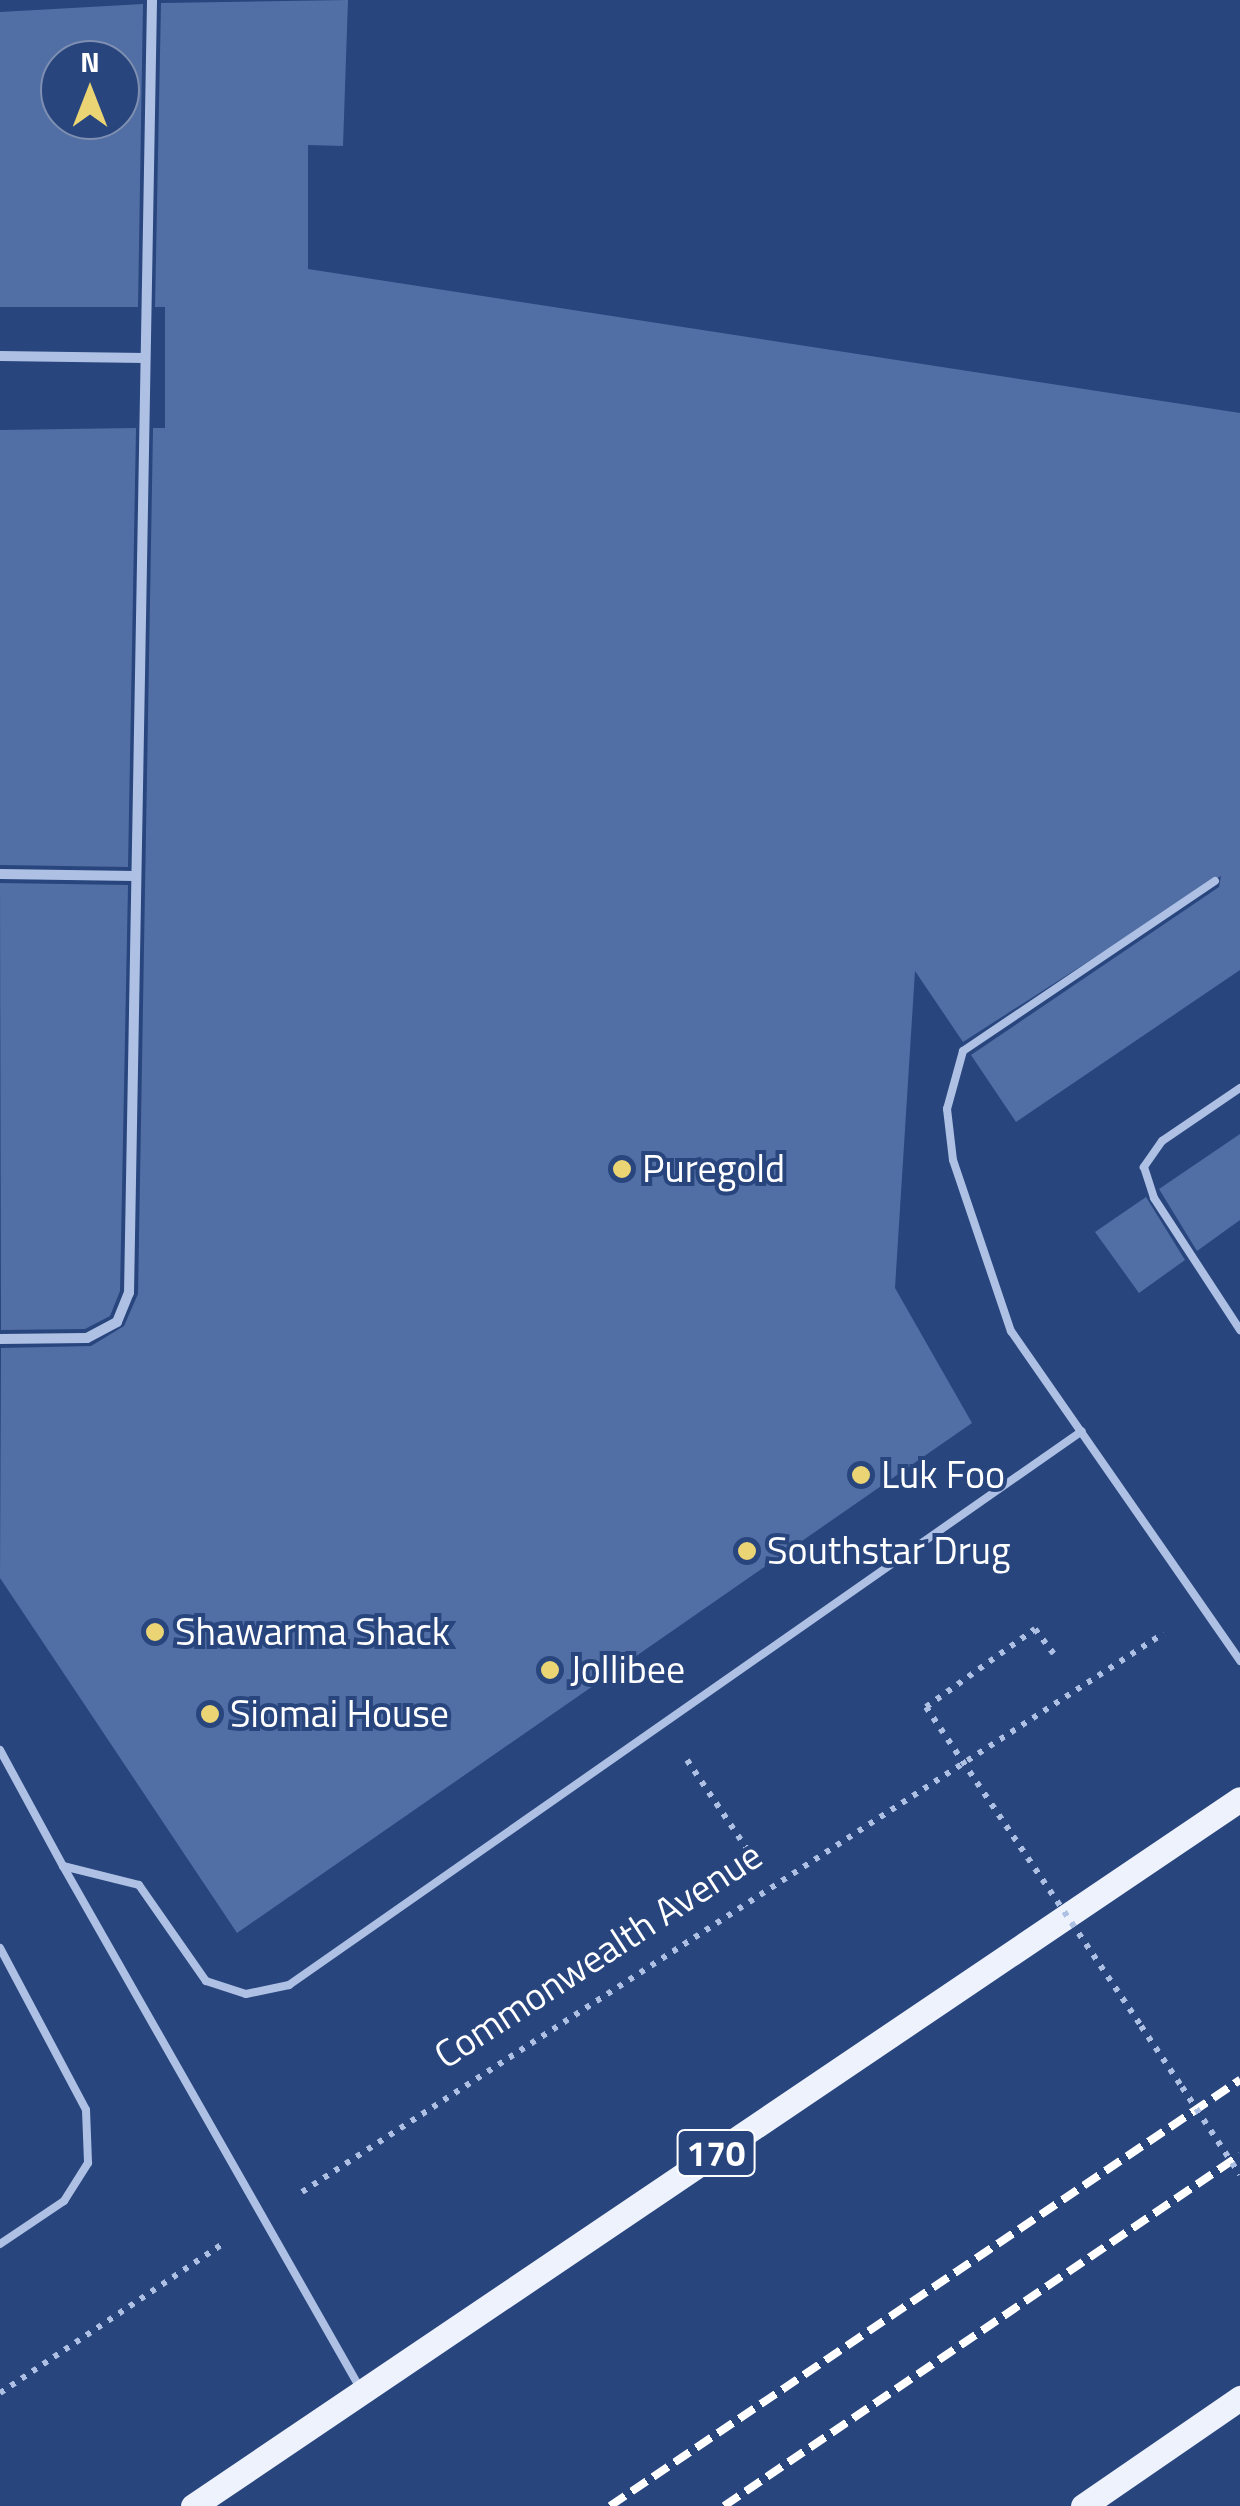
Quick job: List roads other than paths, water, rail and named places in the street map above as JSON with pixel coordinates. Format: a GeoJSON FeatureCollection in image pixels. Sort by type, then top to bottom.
{"type":"FeatureCollection","features":[{"type":"Feature","properties":{"kind":"main road","name":"170"},"geometry":{"type":"LineString","coordinates":[[192,2506],[1240,1799]]}},
{"type":"Feature","properties":{"kind":"main road"},"geometry":{"type":"LineString","coordinates":[[1084,2506],[1240,2398]]}},
{"type":"Feature","properties":{"kind":"street"},"geometry":{"type":"LineString","coordinates":[[0,1339],[87,1338],[117,1322],[128,1293],[152,0]]}},
{"type":"Feature","properties":{"kind":"street"},"geometry":{"type":"LineString","coordinates":[[0,356],[145,358]]}},
{"type":"Feature","properties":{"kind":"street"},"geometry":{"type":"LineString","coordinates":[[0,874],[135,876]]}},
{"type":"Feature","properties":{"kind":"lane"},"geometry":{"type":"LineString","coordinates":[[1215,881],[963,1051],[947,1108],[953,1160],[1011,1331],[1240,1661]]}},
{"type":"Feature","properties":{"kind":"lane"},"geometry":{"type":"LineString","coordinates":[[1240,1088],[1162,1141],[1144,1167],[1154,1198],[1240,1330]]}},
{"type":"Feature","properties":{"kind":"lane"},"geometry":{"type":"LineString","coordinates":[[63,1866],[139,1885],[206,1982],[246,1994],[289,1985],[1082,1431]]}},
{"type":"Feature","properties":{"kind":"lane"},"geometry":{"type":"LineString","coordinates":[[0,1750],[259,2220],[362,2392]]}},
{"type":"Feature","properties":{"kind":"lane"},"geometry":{"type":"LineString","coordinates":[[0,1948],[86,2110],[88,2163],[64,2201],[0,2244]]}},
{"type":"Feature","properties":{"kind":"railway"},"geometry":{"type":"LineString","coordinates":[[610,2506],[1240,2080]]}},
{"type":"Feature","properties":{"kind":"railway"},"geometry":{"type":"LineString","coordinates":[[724,2506],[1240,2155]]}},
{"type":"Feature","properties":{"kind":"place","name":"Puregold"},"geometry":{"type":"Point","coordinates":[622,1169]}},
{"type":"Feature","properties":{"kind":"place","name":"Luk Foo"},"geometry":{"type":"Point","coordinates":[861,1475]}},
{"type":"Feature","properties":{"kind":"place","name":"Southstar Drug"},"geometry":{"type":"Point","coordinates":[747,1551]}},
{"type":"Feature","properties":{"kind":"place","name":"Shawarma Shack"},"geometry":{"type":"Point","coordinates":[155,1632]}},
{"type":"Feature","properties":{"kind":"place","name":"Jollibee"},"geometry":{"type":"Point","coordinates":[550,1670]}},
{"type":"Feature","properties":{"kind":"place","name":"Siomai House"},"geometry":{"type":"Point","coordinates":[210,1714]}}]}
